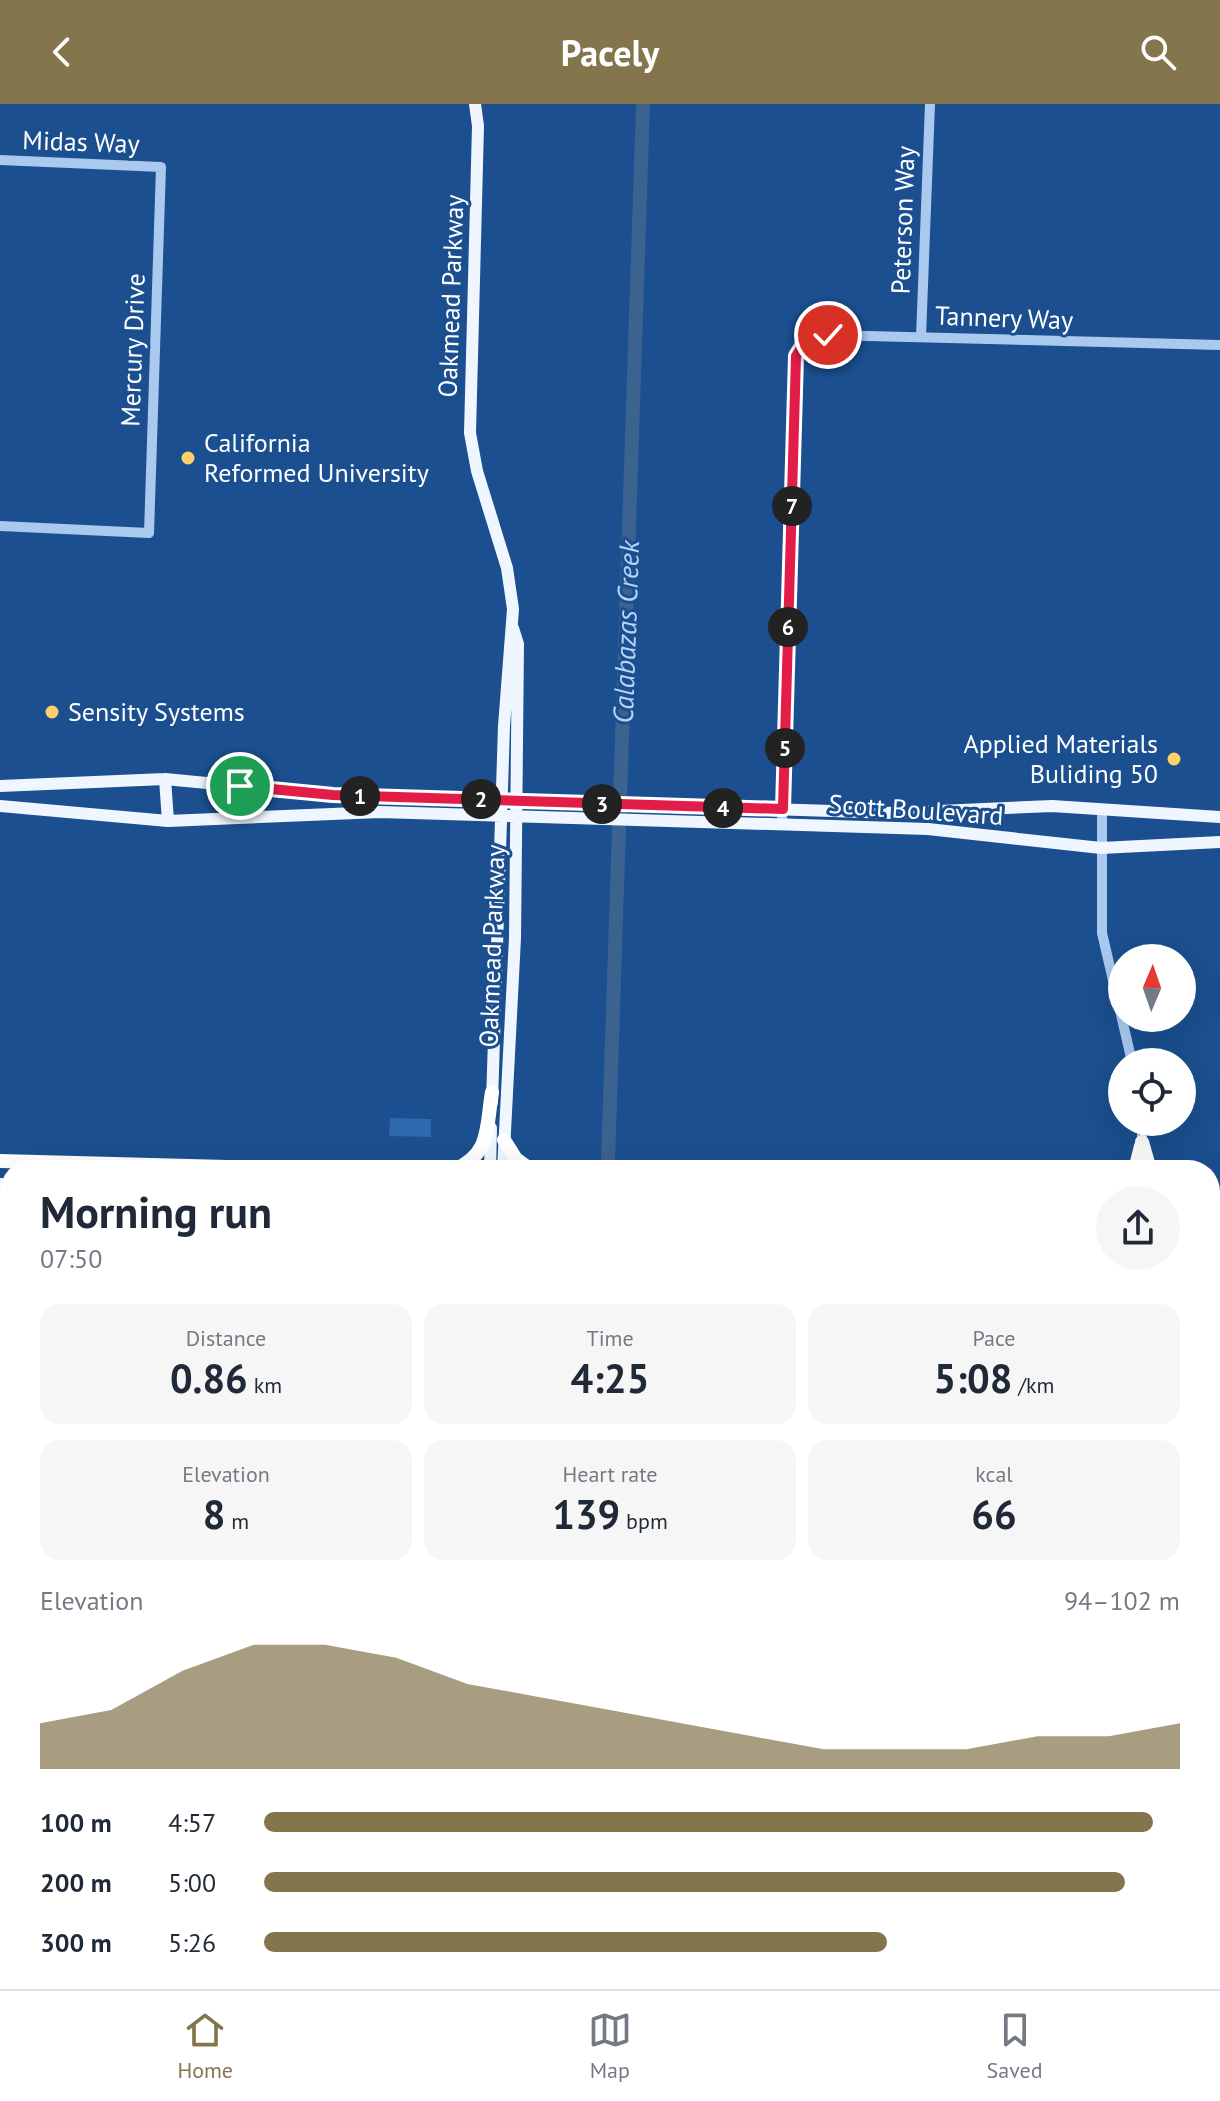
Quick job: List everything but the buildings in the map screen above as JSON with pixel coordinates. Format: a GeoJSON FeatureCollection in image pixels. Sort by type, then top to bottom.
{"type":"FeatureCollection","features":[{"type":"Feature","properties":{"kind":"highway"},"geometry":{"type":"LineString","coordinates":[[470,1160],[480,1154],[492,1092]]}},
{"type":"Feature","properties":{"kind":"highway"},"geometry":{"type":"LineString","coordinates":[[504,1140],[517,1160]]}},
{"type":"Feature","properties":{"kind":"highway"},"geometry":{"type":"LineString","coordinates":[[1138,1160],[1142,1142]]}},
{"type":"Feature","properties":{"kind":"highway"},"geometry":{"type":"LineString","coordinates":[[1142,1142],[1147,1160]]}},
{"type":"Feature","properties":{"kind":"highway"},"geometry":{"type":"LineString","coordinates":[[0,1155],[29,1160]]}},
{"type":"Feature","properties":{"kind":"main road","name":"Oakmead Parkway"},"geometry":{"type":"LineString","coordinates":[[475,104],[478,126],[470,433],[482,487],[507,568],[513,628],[518,644],[518,817],[503,1160]]}},
{"type":"Feature","properties":{"kind":"main road","name":"Oakmead Parkway"},"geometry":{"type":"LineString","coordinates":[[490,1160],[507,648],[513,628]]}},
{"type":"Feature","properties":{"kind":"main road","name":"Scott Boulevard"},"geometry":{"type":"LineString","coordinates":[[0,786],[165,779],[333,795],[940,813],[1052,806],[1220,817]]}},
{"type":"Feature","properties":{"kind":"main road"},"geometry":{"type":"LineString","coordinates":[[165,779],[168,821]]}},
{"type":"Feature","properties":{"kind":"main road","name":"Scott Boulevard"},"geometry":{"type":"LineString","coordinates":[[0,806],[168,821],[380,812],[928,829],[1101,848],[1220,842]]}},
{"type":"Feature","properties":{"kind":"street","name":"Peterson Way"},"geometry":{"type":"LineString","coordinates":[[921,337],[930,104]]}},
{"type":"Feature","properties":{"kind":"street","name":"Midas Way"},"geometry":{"type":"LineString","coordinates":[[0,160],[161,167]]}},
{"type":"Feature","properties":{"kind":"street","name":"Mercury Drive"},"geometry":{"type":"LineString","coordinates":[[0,526],[149,533],[161,167]]}},
{"type":"Feature","properties":{"kind":"street","name":"Tannery Way"},"geometry":{"type":"LineString","coordinates":[[783,809],[796,356],[804,343],[818,336],[1220,345]]}},
{"type":"Feature","properties":{"kind":"street"},"geometry":{"type":"LineString","coordinates":[[782,825],[783,809]]}},
{"type":"Feature","properties":{"kind":"street"},"geometry":{"type":"LineString","coordinates":[[1102,809],[1102,933],[1129,1048]]}},
{"type":"Feature","properties":{"kind":"street"},"geometry":{"type":"LineString","coordinates":[[1142,1136],[1142,1142]]}},
{"type":"Feature","properties":{"kind":"shaded area"},"geometry":{"type":"Polygon","coordinates":[[[390,1118],[431,1119],[431,1137],[389,1136],[390,1118]]]}},
{"type":"Feature","properties":{"kind":"waterway","name":"Calabazas Creek"},"geometry":{"type":"LineString","coordinates":[[608,1160],[643,104]]}},
{"type":"Feature","properties":{"kind":"place","name":"California Reformed University"},"geometry":{"type":"Point","coordinates":[188,458]}},
{"type":"Feature","properties":{"kind":"place","name":"Sensity Systems"},"geometry":{"type":"Point","coordinates":[52,712]}},
{"type":"Feature","properties":{"kind":"place","name":"Applied Materials Buliding 50"},"geometry":{"type":"Point","coordinates":[1174,759]}},
{"type":"Feature","properties":{"kind":"route"},"geometry":{"type":"LineString","coordinates":[[240,786],[333,795],[783,809],[796,356],[799,348],[810,339],[828,335]]}}]}
